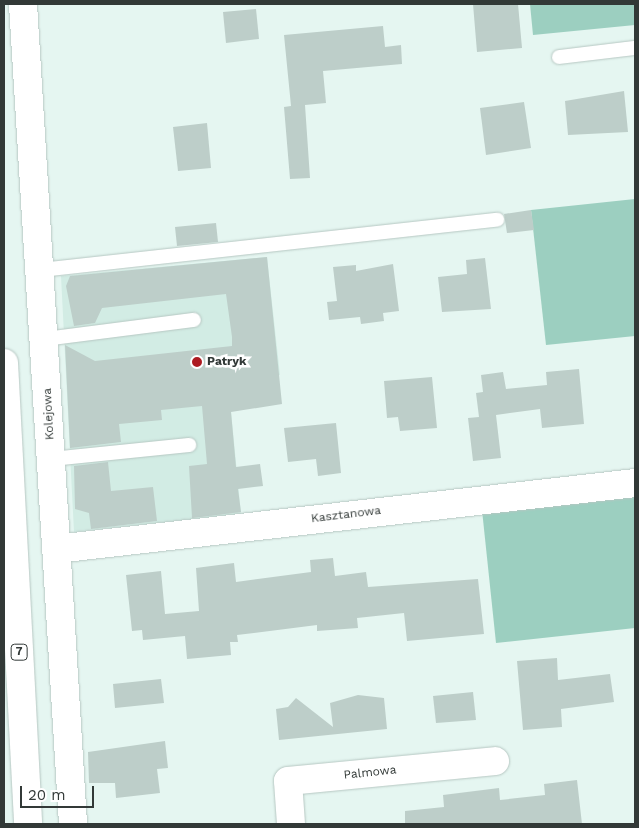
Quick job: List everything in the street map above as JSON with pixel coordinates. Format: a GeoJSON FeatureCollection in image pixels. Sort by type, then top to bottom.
{"type":"FeatureCollection","features":[{"type":"Feature","properties":{"kind":"main road","name":"Kolejowa"},"geometry":{"type":"LineString","coordinates":[[26,4],[73,824]]}},
{"type":"Feature","properties":{"kind":"main road","name":"7"},"geometry":{"type":"LineString","coordinates":[[4,363],[28,824]]}},
{"type":"Feature","properties":{"kind":"main road","name":"Kasztanowa"},"geometry":{"type":"LineString","coordinates":[[56,549],[635,483]]}},
{"type":"Feature","properties":{"kind":"main road","name":"Palmowa"},"geometry":{"type":"LineString","coordinates":[[291,824],[288,781],[494,761]]}},
{"type":"Feature","properties":{"kind":"lane"},"geometry":{"type":"LineString","coordinates":[[559,57],[635,48]]}},
{"type":"Feature","properties":{"kind":"lane"},"geometry":{"type":"LineString","coordinates":[[41,270],[497,220]]}},
{"type":"Feature","properties":{"kind":"lane"},"geometry":{"type":"LineString","coordinates":[[45,339],[194,320]]}},
{"type":"Feature","properties":{"kind":"lane"},"geometry":{"type":"LineString","coordinates":[[51,459],[189,444]]}},
{"type":"Feature","properties":{"kind":"shaded area"},"geometry":{"type":"Polygon","coordinates":[[[267,257],[280,375],[228,380],[241,514],[74,532],[61,276],[267,257]]]}},
{"type":"Feature","properties":{"kind":"green space"},"geometry":{"type":"Polygon","coordinates":[[[530,4],[635,4],[635,25],[533,35],[530,4]]]}},
{"type":"Feature","properties":{"kind":"green space"},"geometry":{"type":"Polygon","coordinates":[[[635,199],[635,336],[546,345],[531,210],[635,199]]]}},
{"type":"Feature","properties":{"kind":"green space"},"geometry":{"type":"Polygon","coordinates":[[[635,495],[635,628],[496,643],[482,510],[635,495]]]}},
{"type":"Feature","properties":{"kind":"building"},"geometry":{"type":"Polygon","coordinates":[[[473,4],[518,4],[522,48],[477,52],[473,4]]]}},
{"type":"Feature","properties":{"kind":"building"},"geometry":{"type":"Polygon","coordinates":[[[256,9],[259,39],[226,43],[223,12],[256,9]]]}},
{"type":"Feature","properties":{"kind":"building"},"geometry":{"type":"Polygon","coordinates":[[[383,26],[385,47],[401,45],[402,64],[323,71],[326,103],[305,105],[310,178],[290,179],[284,107],[291,106],[284,35],[383,26]]]}},
{"type":"Feature","properties":{"kind":"building"},"geometry":{"type":"Polygon","coordinates":[[[624,91],[628,132],[568,135],[565,101],[624,91]]]}},
{"type":"Feature","properties":{"kind":"building"},"geometry":{"type":"Polygon","coordinates":[[[524,102],[531,148],[486,155],[480,108],[524,102]]]}},
{"type":"Feature","properties":{"kind":"building"},"geometry":{"type":"Polygon","coordinates":[[[207,123],[211,168],[178,171],[173,127],[207,123]]]}},
{"type":"Feature","properties":{"kind":"building"},"geometry":{"type":"Polygon","coordinates":[[[531,210],[534,230],[507,233],[504,214],[531,210]]]}},
{"type":"Feature","properties":{"kind":"building"},"geometry":{"type":"Polygon","coordinates":[[[216,223],[218,242],[177,246],[175,227],[216,223]]]}},
{"type":"Feature","properties":{"kind":"building"},"geometry":{"type":"Polygon","coordinates":[[[267,257],[282,404],[231,412],[236,467],[260,464],[263,486],[238,489],[241,512],[192,518],[189,466],[207,464],[202,406],[161,410],[162,420],[119,424],[121,442],[70,448],[65,345],[95,361],[232,346],[232,337],[226,294],[102,308],[95,323],[74,326],[66,286],[70,276],[267,257]]]}},
{"type":"Feature","properties":{"kind":"building"},"geometry":{"type":"Polygon","coordinates":[[[485,258],[491,309],[442,312],[438,277],[467,274],[466,260],[485,258]]]}},
{"type":"Feature","properties":{"kind":"building"},"geometry":{"type":"Polygon","coordinates":[[[393,264],[399,311],[383,313],[384,321],[361,324],[360,317],[329,320],[327,302],[337,301],[333,267],[356,265],[356,271],[393,264]]]}},
{"type":"Feature","properties":{"kind":"building"},"geometry":{"type":"Polygon","coordinates":[[[579,369],[584,424],[542,428],[540,409],[496,415],[501,458],[473,461],[468,418],[479,417],[476,393],[483,392],[481,375],[503,372],[506,389],[547,385],[546,372],[579,369]]]}},
{"type":"Feature","properties":{"kind":"building"},"geometry":{"type":"Polygon","coordinates":[[[432,377],[437,428],[400,431],[398,417],[387,418],[384,381],[432,377]]]}},
{"type":"Feature","properties":{"kind":"building"},"geometry":{"type":"Polygon","coordinates":[[[336,423],[341,473],[318,476],[316,459],[288,462],[284,428],[336,423]]]}},
{"type":"Feature","properties":{"kind":"building"},"geometry":{"type":"Polygon","coordinates":[[[108,462],[111,491],[153,487],[157,521],[91,529],[89,513],[75,509],[74,466],[108,462]]]}},
{"type":"Feature","properties":{"kind":"building"},"geometry":{"type":"Polygon","coordinates":[[[333,558],[335,576],[366,572],[368,587],[478,579],[484,634],[407,641],[404,613],[357,618],[358,628],[317,631],[317,625],[237,635],[238,642],[230,642],[231,655],[187,659],[185,636],[143,640],[142,630],[132,631],[126,575],[161,571],[165,614],[199,611],[196,568],[234,563],[236,582],[311,572],[310,560],[333,558]]]}},
{"type":"Feature","properties":{"kind":"building"},"geometry":{"type":"Polygon","coordinates":[[[557,658],[558,680],[610,674],[614,702],[561,709],[562,727],[523,730],[517,661],[557,658]]]}},
{"type":"Feature","properties":{"kind":"building"},"geometry":{"type":"Polygon","coordinates":[[[161,679],[164,703],[115,708],[113,684],[161,679]]]}},
{"type":"Feature","properties":{"kind":"building"},"geometry":{"type":"Polygon","coordinates":[[[473,692],[476,720],[436,723],[433,696],[473,692]]]}},
{"type":"Feature","properties":{"kind":"building"},"geometry":{"type":"Polygon","coordinates":[[[358,695],[384,698],[387,729],[279,740],[276,709],[288,707],[296,698],[333,727],[330,703],[358,695]]]}},
{"type":"Feature","properties":{"kind":"building"},"geometry":{"type":"Polygon","coordinates":[[[165,741],[168,768],[157,769],[160,793],[116,798],[115,783],[89,783],[88,752],[165,741]]]}},
{"type":"Feature","properties":{"kind":"building"},"geometry":{"type":"Polygon","coordinates":[[[577,780],[582,824],[405,824],[405,811],[444,807],[443,795],[499,788],[500,800],[545,795],[544,784],[577,780]]]}},
{"type":"Feature","properties":{"kind":"place","name":"Patryk"},"geometry":{"type":"Point","coordinates":[197,362]}}]}
